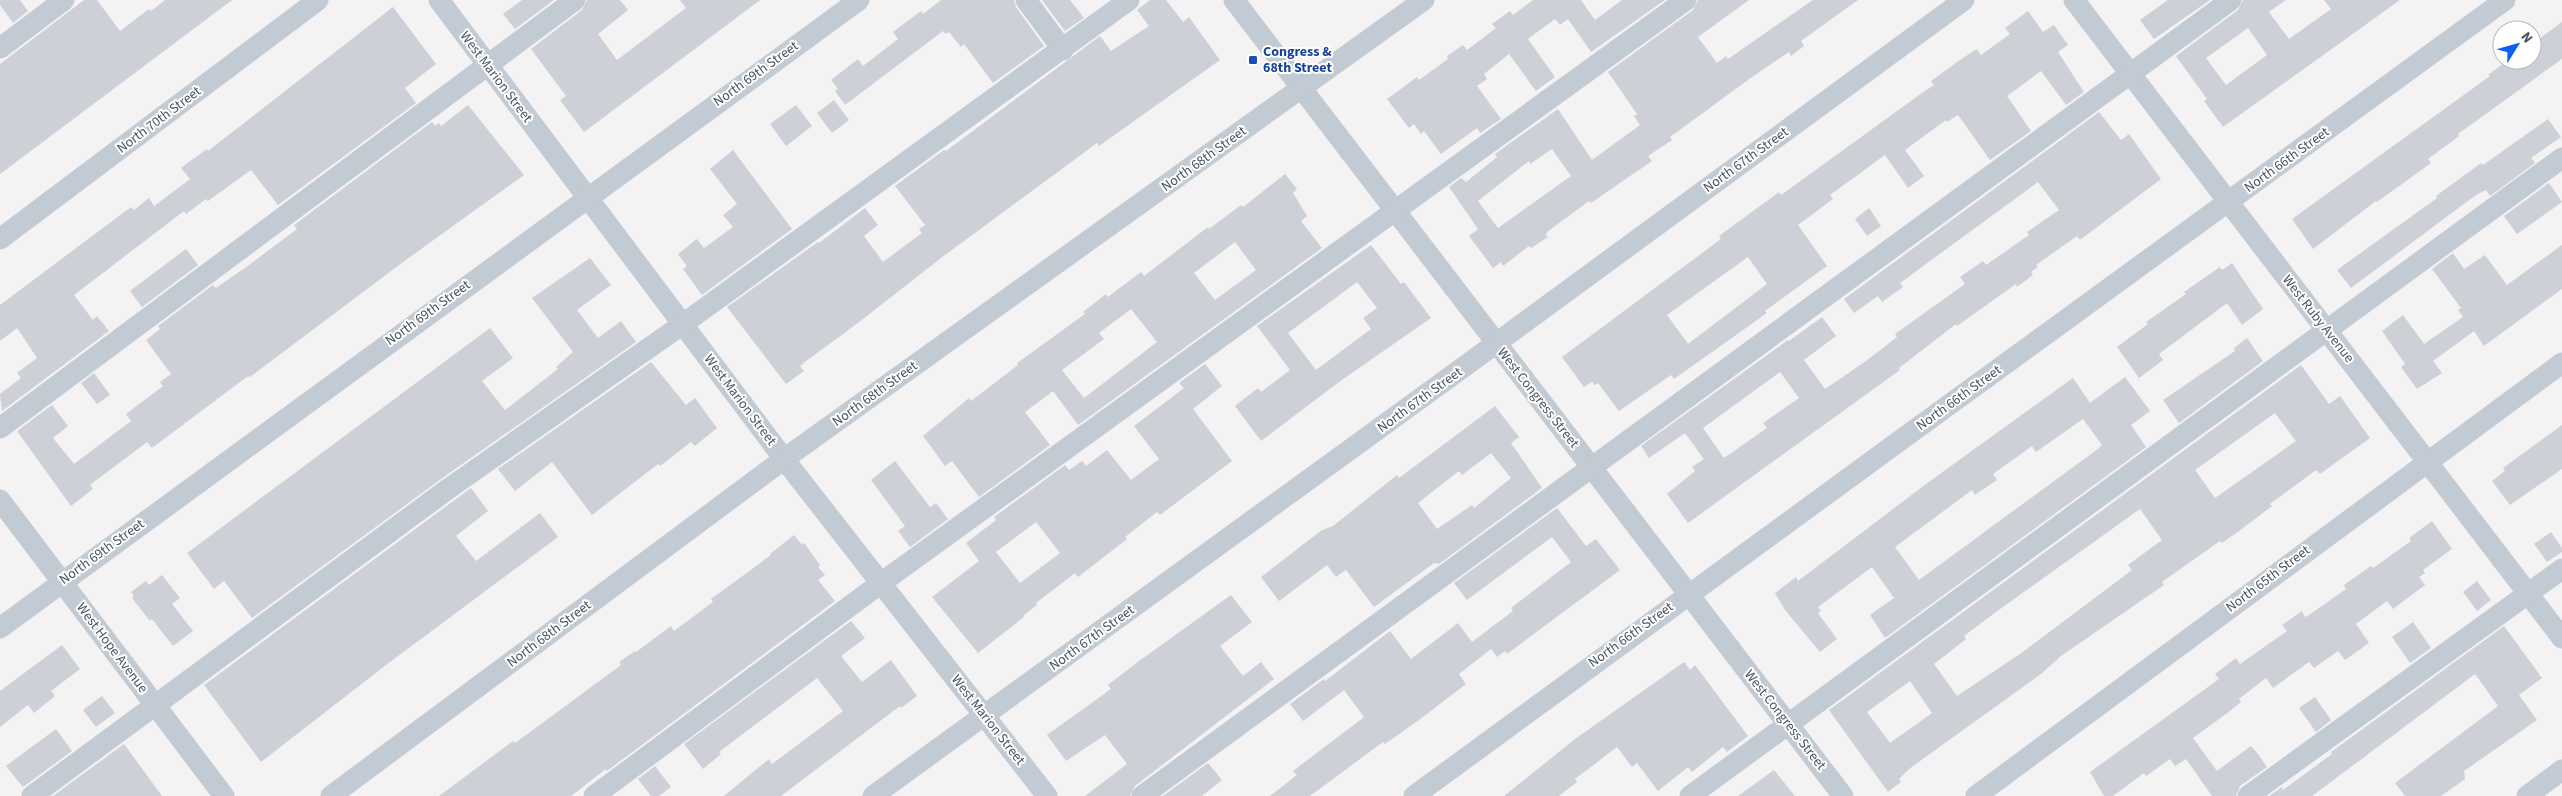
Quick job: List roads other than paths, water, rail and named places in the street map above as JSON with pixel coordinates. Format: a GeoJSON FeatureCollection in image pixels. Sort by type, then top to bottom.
{"type":"FeatureCollection","features":[{"type":"Feature","properties":{"kind":"street"},"geometry":{"type":"LineString","coordinates":[[0,48],[64,0]]}},
{"type":"Feature","properties":{"kind":"street","name":"North 70th Street"},"geometry":{"type":"LineString","coordinates":[[0,239],[318,0]]}},
{"type":"Feature","properties":{"kind":"street","name":"West Marion Street"},"geometry":{"type":"LineString","coordinates":[[439,0],[784,459],[1047,796]]}},
{"type":"Feature","properties":{"kind":"street"},"geometry":{"type":"LineString","coordinates":[[0,428],[575,0]]}},
{"type":"Feature","properties":{"kind":"street","name":"North 69th Street"},"geometry":{"type":"LineString","coordinates":[[0,628],[858,0]]}},
{"type":"Feature","properties":{"kind":"street"},"geometry":{"type":"LineString","coordinates":[[1026,0],[1063,50]]}},
{"type":"Feature","properties":{"kind":"street"},"geometry":{"type":"LineString","coordinates":[[32,796],[154,704],[448,489],[683,324],[1063,50],[1129,0]]}},
{"type":"Feature","properties":{"kind":"street","name":"West Congress Street"},"geometry":{"type":"LineString","coordinates":[[1234,0],[1843,796]]}},
{"type":"Feature","properties":{"kind":"street","name":"North 68th Street"},"geometry":{"type":"LineString","coordinates":[[331,796],[784,459],[1424,0]]}},
{"type":"Feature","properties":{"kind":"street"},"geometry":{"type":"LineString","coordinates":[[594,796],[881,583],[1686,0]]}},
{"type":"Feature","properties":{"kind":"street","name":"North 67th Street"},"geometry":{"type":"LineString","coordinates":[[873,796],[1496,344],[1964,0]]}},
{"type":"Feature","properties":{"kind":"street","name":"West Ruby Avenue"},"geometry":{"type":"LineString","coordinates":[[2074,0],[2428,460],[2562,638]]}},
{"type":"Feature","properties":{"kind":"street"},"geometry":{"type":"LineString","coordinates":[[1142,796],[1592,469],[2231,0]]}},
{"type":"Feature","properties":{"kind":"street","name":"North 66th Street"},"geometry":{"type":"LineString","coordinates":[[1414,796],[1688,594],[2229,203],[2505,0]]}},
{"type":"Feature","properties":{"kind":"street"},"geometry":{"type":"LineString","coordinates":[[1690,796],[2562,158]]}},
{"type":"Feature","properties":{"kind":"street","name":"North 65th Street"},"geometry":{"type":"LineString","coordinates":[[1976,796],[2428,460],[2562,363]]}},
{"type":"Feature","properties":{"kind":"street","name":"West Hope Avenue"},"geometry":{"type":"LineString","coordinates":[[0,500],[224,796]]}},
{"type":"Feature","properties":{"kind":"street"},"geometry":{"type":"LineString","coordinates":[[2248,796],[2562,569]]}},
{"type":"Feature","properties":{"kind":"street"},"geometry":{"type":"LineString","coordinates":[[2527,796],[2562,770]]}},
{"type":"Feature","properties":{"kind":"place","name":"Congress & 68th Street"},"geometry":{"type":"Point","coordinates":[1253,60]}}]}
